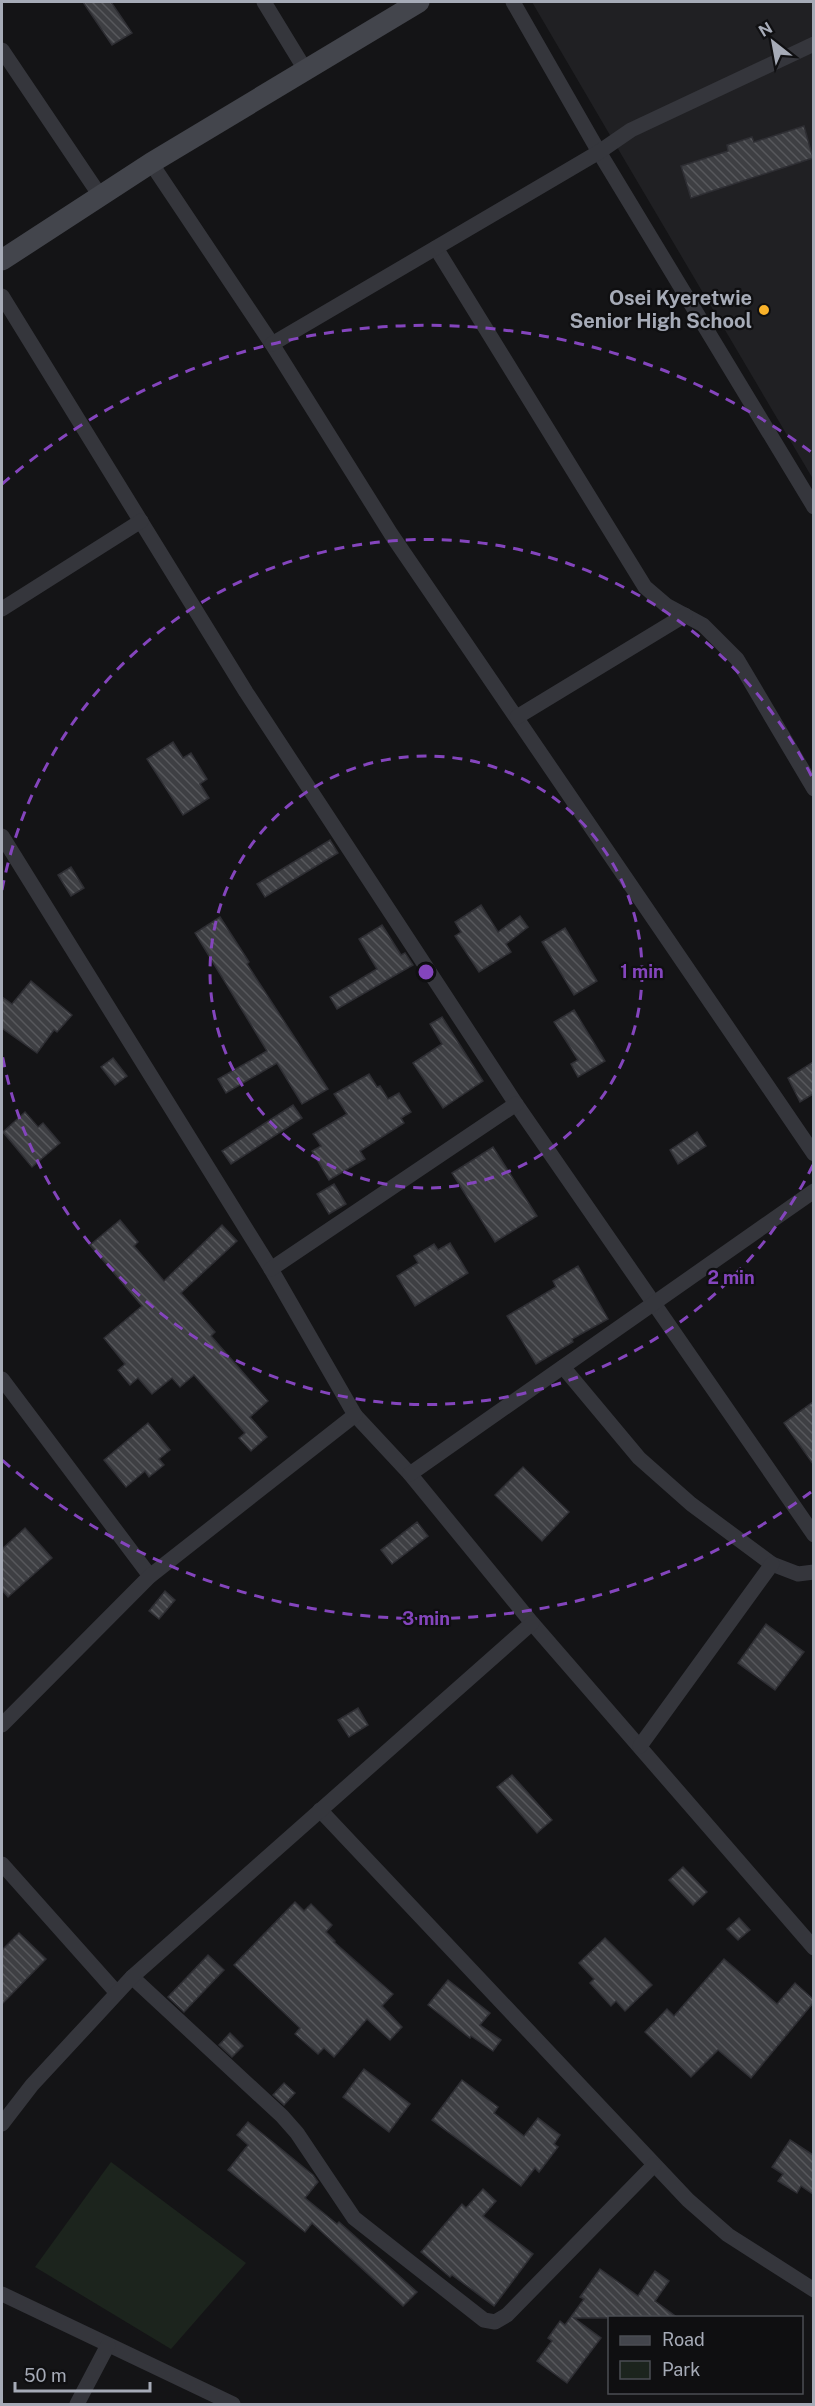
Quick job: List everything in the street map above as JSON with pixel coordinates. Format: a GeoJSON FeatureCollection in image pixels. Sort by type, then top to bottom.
{"type":"FeatureCollection","features":[{"type":"Feature","properties":{"kind":"street"},"geometry":{"type":"LineString","coordinates":[[264,2],[306,71]]}},
{"type":"Feature","properties":{"kind":"street"},"geometry":{"type":"LineString","coordinates":[[2,260],[151,163],[419,2]]}},
{"type":"Feature","properties":{"kind":"street"},"geometry":{"type":"LineString","coordinates":[[513,2],[599,152],[813,507]]}},
{"type":"Feature","properties":{"kind":"street"},"geometry":{"type":"LineString","coordinates":[[272,344],[642,125],[813,44]]}},
{"type":"Feature","properties":{"kind":"street"},"geometry":{"type":"LineString","coordinates":[[2,50],[101,197]]}},
{"type":"Feature","properties":{"kind":"street"},"geometry":{"type":"LineString","coordinates":[[151,163],[272,344],[391,534],[813,1154]]}},
{"type":"Feature","properties":{"kind":"street"},"geometry":{"type":"LineString","coordinates":[[436,248],[645,587],[666,606],[702,625],[737,659],[813,789]]}},
{"type":"Feature","properties":{"kind":"street"},"geometry":{"type":"LineString","coordinates":[[2,296],[246,692],[516,1104],[813,1535]]}},
{"type":"Feature","properties":{"kind":"street"},"geometry":{"type":"LineString","coordinates":[[2,609],[141,521]]}},
{"type":"Feature","properties":{"kind":"street"},"geometry":{"type":"LineString","coordinates":[[517,717],[685,615]]}},
{"type":"Feature","properties":{"kind":"street"},"geometry":{"type":"LineString","coordinates":[[2,836],[271,1269],[355,1414],[411,1474],[532,1623],[813,1948]]}},
{"type":"Feature","properties":{"kind":"street"},"geometry":{"type":"LineString","coordinates":[[271,1269],[516,1104]]}},
{"type":"Feature","properties":{"kind":"street"},"geometry":{"type":"LineString","coordinates":[[411,1474],[813,1191]]}},
{"type":"Feature","properties":{"kind":"street"},"geometry":{"type":"LineString","coordinates":[[563,1367],[639,1458],[691,1504],[772,1564],[798,1574],[813,1572]]}},
{"type":"Feature","properties":{"kind":"street"},"geometry":{"type":"LineString","coordinates":[[2,1379],[150,1576]]}},
{"type":"Feature","properties":{"kind":"street"},"geometry":{"type":"LineString","coordinates":[[2,1725],[150,1576],[355,1414]]}},
{"type":"Feature","properties":{"kind":"street"},"geometry":{"type":"LineString","coordinates":[[640,1746],[772,1564]]}},
{"type":"Feature","properties":{"kind":"street"},"geometry":{"type":"LineString","coordinates":[[2,2124],[32,2085],[132,1977],[532,1623]]}},
{"type":"Feature","properties":{"kind":"street"},"geometry":{"type":"LineString","coordinates":[[320,1810],[688,2200],[728,2235],[813,2290]]}},
{"type":"Feature","properties":{"kind":"street"},"geometry":{"type":"LineString","coordinates":[[2,1864],[117,1993]]}},
{"type":"Feature","properties":{"kind":"street"},"geometry":{"type":"LineString","coordinates":[[132,1977],[282,2116],[297,2133],[354,2218],[484,2320],[495,2322],[507,2315],[654,2165]]}},
{"type":"Feature","properties":{"kind":"street"},"geometry":{"type":"LineString","coordinates":[[2,2294],[233,2404]]}},
{"type":"Feature","properties":{"kind":"street"},"geometry":{"type":"LineString","coordinates":[[77,2404],[108,2345]]}},
{"type":"Feature","properties":{"kind":"shaded area","name":"Osei Kyeretwie Senior High School"},"geometry":{"type":"Polygon","coordinates":[[[532,2],[813,2],[813,479],[614,142],[532,2]]]}},
{"type":"Feature","properties":{"kind":"green space"},"geometry":{"type":"Polygon","coordinates":[[[111,2162],[246,2263],[171,2349],[35,2267],[111,2162]]]}},
{"type":"Feature","properties":{"kind":"building"},"geometry":{"type":"Polygon","coordinates":[[[83,2],[111,2],[132,33],[112,45],[83,2]]]}},
{"type":"Feature","properties":{"kind":"building"},"geometry":{"type":"Polygon","coordinates":[[[804,126],[813,158],[691,198],[681,166],[728,151],[727,145],[752,137],[754,142],[804,126]]]}},
{"type":"Feature","properties":{"kind":"building"},"geometry":{"type":"Polygon","coordinates":[[[173,742],[183,758],[191,753],[207,779],[200,784],[209,798],[183,815],[147,759],[173,742]]]}},
{"type":"Feature","properties":{"kind":"building"},"geometry":{"type":"Polygon","coordinates":[[[330,840],[338,853],[265,897],[257,884],[330,840]]]}},
{"type":"Feature","properties":{"kind":"building"},"geometry":{"type":"Polygon","coordinates":[[[71,867],[84,888],[71,896],[58,875],[71,867]]]}},
{"type":"Feature","properties":{"kind":"building"},"geometry":{"type":"Polygon","coordinates":[[[481,905],[498,932],[520,916],[528,927],[506,944],[511,952],[479,972],[455,936],[461,932],[455,922],[481,905]]]}},
{"type":"Feature","properties":{"kind":"building"},"geometry":{"type":"Polygon","coordinates":[[[220,917],[249,962],[247,964],[328,1089],[302,1104],[277,1063],[226,1093],[218,1079],[267,1051],[195,933],[220,917]]]}},
{"type":"Feature","properties":{"kind":"building"},"geometry":{"type":"Polygon","coordinates":[[[382,925],[401,955],[405,953],[413,965],[337,1009],[330,997],[377,969],[359,939],[382,925]]]}},
{"type":"Feature","properties":{"kind":"building"},"geometry":{"type":"Polygon","coordinates":[[[565,928],[597,981],[574,995],[542,942],[565,928]]]}},
{"type":"Feature","properties":{"kind":"building"},"geometry":{"type":"Polygon","coordinates":[[[31,981],[72,1015],[57,1032],[54,1030],[37,1053],[2,1028],[2,997],[12,1004],[31,981]]]}},
{"type":"Feature","properties":{"kind":"building"},"geometry":{"type":"Polygon","coordinates":[[[574,1010],[605,1061],[578,1077],[571,1064],[578,1060],[554,1022],[574,1010]]]}},
{"type":"Feature","properties":{"kind":"building"},"geometry":{"type":"Polygon","coordinates":[[[442,1017],[483,1081],[443,1108],[413,1063],[442,1044],[430,1024],[442,1017]]]}},
{"type":"Feature","properties":{"kind":"building"},"geometry":{"type":"Polygon","coordinates":[[[113,1058],[127,1076],[115,1085],[101,1067],[113,1058]]]}},
{"type":"Feature","properties":{"kind":"building"},"geometry":{"type":"Polygon","coordinates":[[[813,1062],[813,1094],[800,1102],[788,1078],[813,1062]]]}},
{"type":"Feature","properties":{"kind":"building"},"geometry":{"type":"Polygon","coordinates":[[[369,1074],[388,1099],[399,1093],[411,1112],[401,1118],[404,1123],[360,1151],[365,1159],[329,1180],[312,1151],[321,1146],[313,1134],[347,1114],[334,1094],[369,1074]]]}},
{"type":"Feature","properties":{"kind":"building"},"geometry":{"type":"Polygon","coordinates":[[[293,1105],[302,1118],[231,1164],[222,1151],[293,1105]]]}},
{"type":"Feature","properties":{"kind":"building"},"geometry":{"type":"Polygon","coordinates":[[[25,1112],[38,1127],[43,1123],[60,1143],[32,1167],[3,1132],[25,1112]]]}},
{"type":"Feature","properties":{"kind":"building"},"geometry":{"type":"Polygon","coordinates":[[[697,1132],[706,1146],[678,1164],[670,1150],[697,1132]]]}},
{"type":"Feature","properties":{"kind":"building"},"geometry":{"type":"Polygon","coordinates":[[[493,1147],[537,1216],[495,1242],[452,1173],[493,1147]]]}},
{"type":"Feature","properties":{"kind":"building"},"geometry":{"type":"Polygon","coordinates":[[[334,1184],[346,1204],[329,1214],[317,1194],[334,1184]]]}},
{"type":"Feature","properties":{"kind":"building"},"geometry":{"type":"Polygon","coordinates":[[[120,1220],[138,1242],[134,1246],[164,1281],[222,1225],[237,1241],[181,1293],[215,1332],[211,1336],[268,1401],[250,1417],[267,1437],[251,1451],[239,1438],[245,1433],[194,1375],[180,1387],[172,1378],[152,1394],[138,1378],[130,1385],[118,1370],[125,1364],[104,1338],[142,1306],[90,1245],[120,1220]]]}},
{"type":"Feature","properties":{"kind":"building"},"geometry":{"type":"Polygon","coordinates":[[[450,1243],[468,1273],[415,1306],[397,1276],[418,1263],[414,1256],[434,1244],[438,1250],[450,1243]]]}},
{"type":"Feature","properties":{"kind":"building"},"geometry":{"type":"Polygon","coordinates":[[[578,1266],[608,1319],[572,1339],[573,1342],[536,1364],[507,1316],[556,1287],[553,1281],[578,1266]]]}},
{"type":"Feature","properties":{"kind":"building"},"geometry":{"type":"Polygon","coordinates":[[[813,1402],[813,1464],[784,1423],[813,1402]]]}},
{"type":"Feature","properties":{"kind":"building"},"geometry":{"type":"Polygon","coordinates":[[[148,1423],[170,1450],[159,1459],[164,1465],[149,1477],[145,1471],[126,1487],[104,1460],[148,1423]]]}},
{"type":"Feature","properties":{"kind":"building"},"geometry":{"type":"Polygon","coordinates":[[[523,1467],[569,1512],[542,1541],[495,1495],[523,1467]]]}},
{"type":"Feature","properties":{"kind":"building"},"geometry":{"type":"Polygon","coordinates":[[[417,1522],[428,1536],[392,1564],[381,1550],[417,1522]]]}},
{"type":"Feature","properties":{"kind":"building"},"geometry":{"type":"Polygon","coordinates":[[[25,1528],[52,1558],[8,1597],[2,1590],[2,1549],[25,1528]]]}},
{"type":"Feature","properties":{"kind":"building"},"geometry":{"type":"Polygon","coordinates":[[[165,1591],[175,1600],[159,1619],[149,1611],[165,1591]]]}},
{"type":"Feature","properties":{"kind":"building"},"geometry":{"type":"Polygon","coordinates":[[[766,1624],[804,1652],[775,1690],[738,1663],[766,1624]]]}},
{"type":"Feature","properties":{"kind":"building"},"geometry":{"type":"Polygon","coordinates":[[[358,1708],[368,1725],[349,1737],[338,1720],[358,1708]]]}},
{"type":"Feature","properties":{"kind":"building"},"geometry":{"type":"Polygon","coordinates":[[[512,1775],[552,1820],[537,1833],[497,1787],[512,1775]]]}},
{"type":"Feature","properties":{"kind":"building"},"geometry":{"type":"Polygon","coordinates":[[[683,1867],[707,1892],[693,1905],[669,1880],[683,1867]]]}},
{"type":"Feature","properties":{"kind":"building"},"geometry":{"type":"Polygon","coordinates":[[[295,1902],[304,1911],[311,1904],[332,1925],[326,1932],[334,1942],[393,1994],[382,2006],[402,2027],[390,2040],[367,2019],[334,2057],[324,2048],[318,2054],[295,2034],[300,2028],[234,1965],[295,1902]]]}},
{"type":"Feature","properties":{"kind":"building"},"geometry":{"type":"Polygon","coordinates":[[[739,1918],[750,1930],[738,1940],[727,1929],[739,1918]]]}},
{"type":"Feature","properties":{"kind":"building"},"geometry":{"type":"Polygon","coordinates":[[[19,1933],[46,1959],[2,2004],[2,1950],[19,1933]]]}},
{"type":"Feature","properties":{"kind":"building"},"geometry":{"type":"Polygon","coordinates":[[[605,1938],[652,1985],[625,2011],[616,2001],[611,2006],[590,1983],[594,1979],[579,1963],[605,1938]]]}},
{"type":"Feature","properties":{"kind":"building"},"geometry":{"type":"Polygon","coordinates":[[[208,1955],[224,1970],[184,2012],[168,1997],[208,1955]]]}},
{"type":"Feature","properties":{"kind":"building"},"geometry":{"type":"Polygon","coordinates":[[[724,1959],[777,2004],[795,1983],[813,1999],[813,2003],[751,2078],[718,2050],[691,2077],[645,2032],[667,2009],[674,2016],[724,1959]]]}},
{"type":"Feature","properties":{"kind":"building"},"geometry":{"type":"Polygon","coordinates":[[[448,1980],[490,2013],[480,2025],[501,2040],[493,2051],[471,2036],[470,2038],[428,2005],[448,1980]]]}},
{"type":"Feature","properties":{"kind":"building"},"geometry":{"type":"Polygon","coordinates":[[[230,2033],[243,2046],[232,2057],[219,2045],[230,2033]]]}},
{"type":"Feature","properties":{"kind":"building"},"geometry":{"type":"Polygon","coordinates":[[[364,2069],[410,2104],[389,2132],[343,2097],[364,2069]]]}},
{"type":"Feature","properties":{"kind":"building"},"geometry":{"type":"Polygon","coordinates":[[[462,2080],[498,2107],[494,2113],[524,2136],[538,2118],[560,2135],[554,2144],[558,2147],[539,2172],[535,2168],[521,2186],[432,2120],[462,2080]]]}},
{"type":"Feature","properties":{"kind":"building"},"geometry":{"type":"Polygon","coordinates":[[[284,2083],[295,2093],[284,2105],[273,2095],[284,2083]]]}},
{"type":"Feature","properties":{"kind":"building"},"geometry":{"type":"Polygon","coordinates":[[[248,2122],[313,2175],[318,2182],[305,2198],[337,2224],[339,2222],[417,2292],[403,2306],[312,2223],[305,2232],[228,2170],[248,2145],[237,2135],[248,2122]]]}},
{"type":"Feature","properties":{"kind":"building"},"geometry":{"type":"Polygon","coordinates":[[[790,2140],[813,2155],[813,2194],[801,2186],[797,2193],[778,2181],[783,2174],[772,2167],[790,2140]]]}},
{"type":"Feature","properties":{"kind":"building"},"geometry":{"type":"Polygon","coordinates":[[[483,2189],[496,2201],[483,2216],[533,2254],[494,2306],[452,2275],[450,2277],[421,2252],[462,2204],[466,2208],[483,2189]]]}},
{"type":"Feature","properties":{"kind":"building"},"geometry":{"type":"Polygon","coordinates":[[[600,2269],[638,2296],[655,2271],[669,2281],[655,2301],[675,2316],[574,2318],[601,2338],[567,2383],[537,2361],[552,2341],[548,2338],[560,2321],[565,2325],[584,2299],[580,2297],[600,2269]]]}},
{"type":"Feature","properties":{"kind":"place","name":"Osei Kyeretwie Senior High School"},"geometry":{"type":"Point","coordinates":[764,310]}}]}
